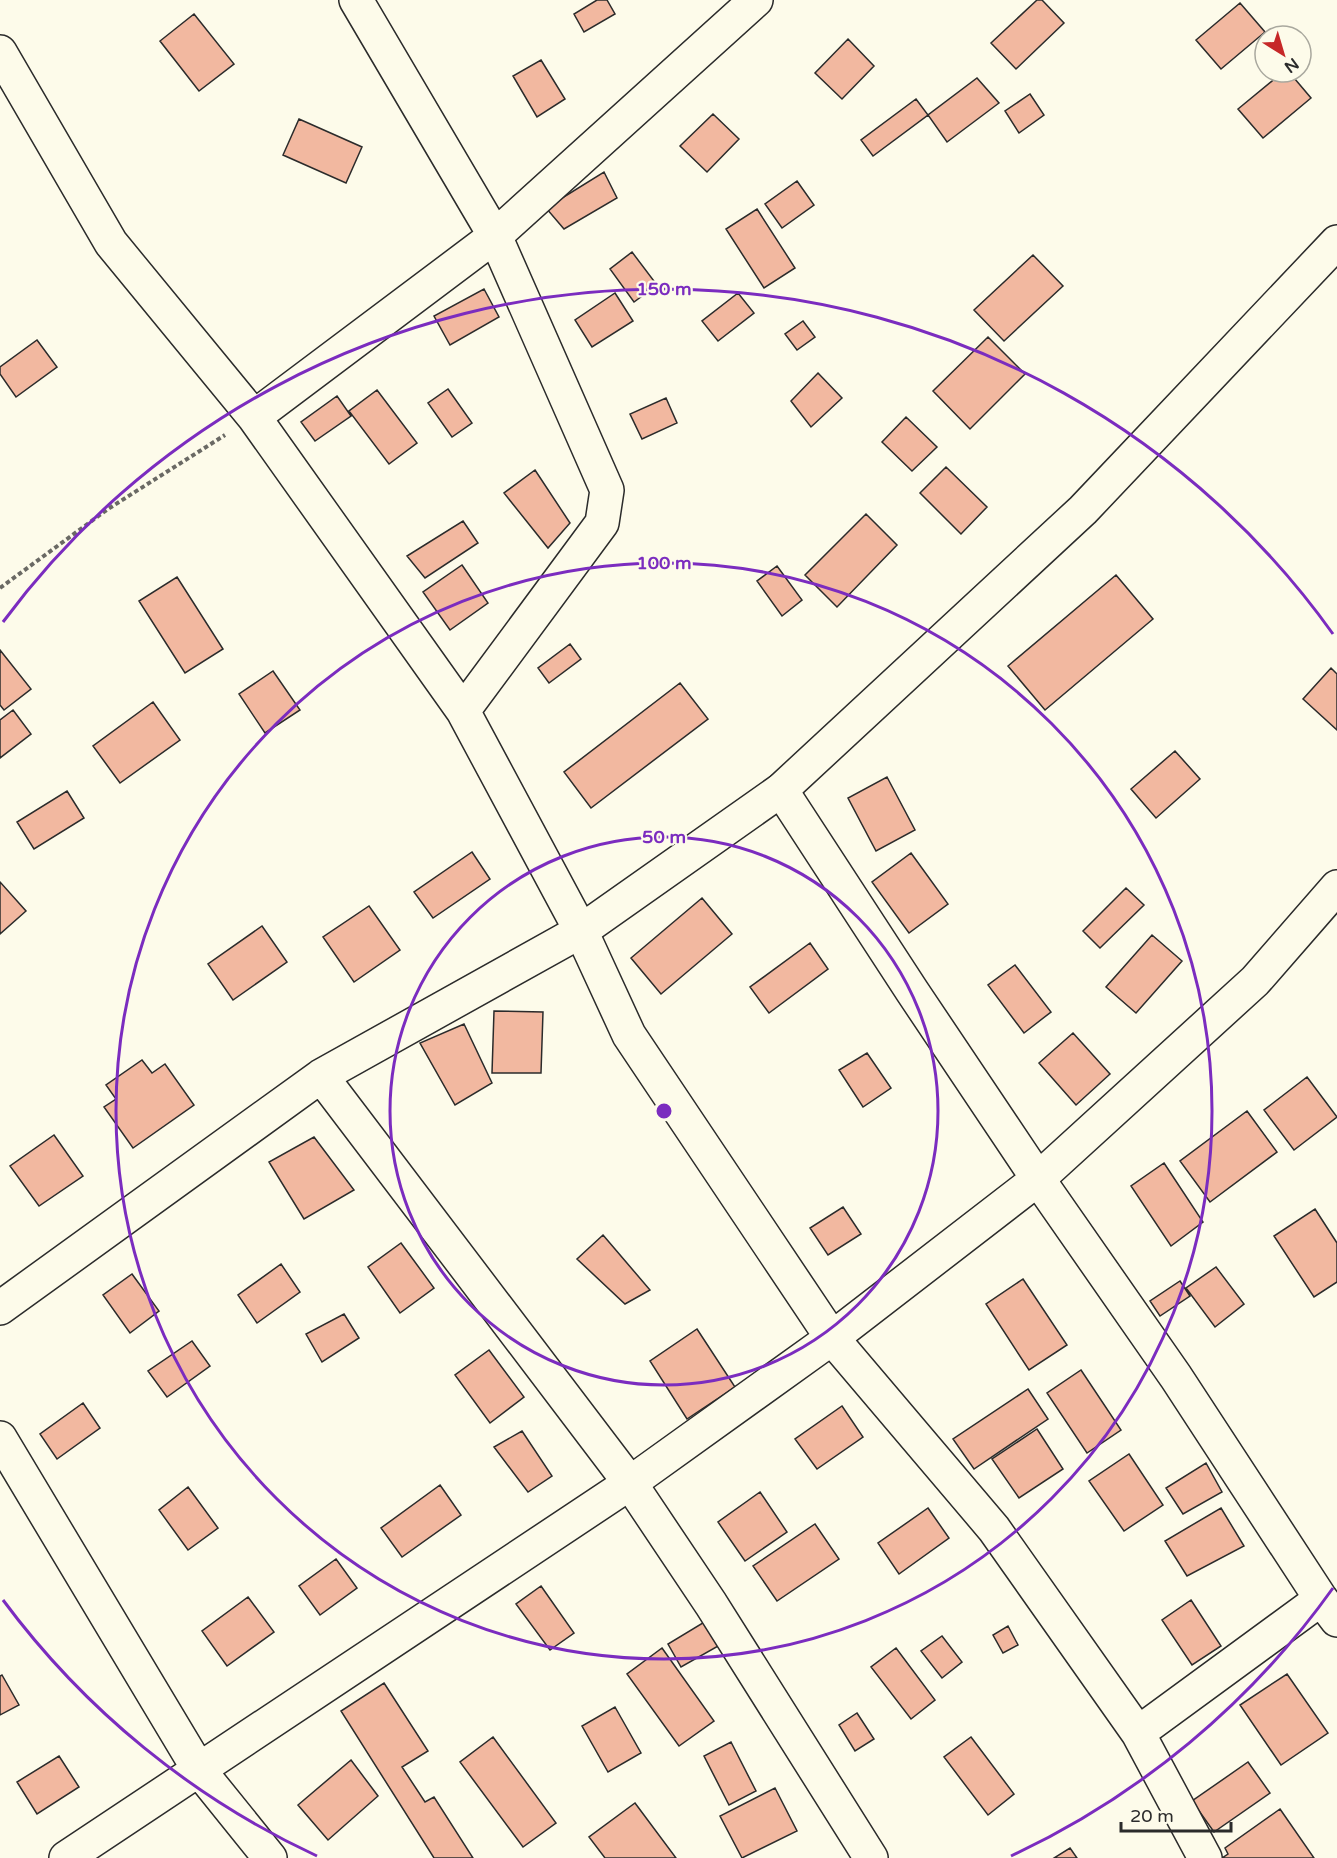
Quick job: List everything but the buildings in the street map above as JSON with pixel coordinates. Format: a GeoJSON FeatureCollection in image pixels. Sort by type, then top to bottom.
{"type":"FeatureCollection","features":[{"type":"Feature","properties":{"kind":"street"},"geometry":{"type":"LineString","coordinates":[[356,0],[495,236],[607,490],[602,523],[463,711]]}},
{"type":"Feature","properties":{"kind":"street"},"geometry":{"type":"LineString","coordinates":[[254,417],[495,236],[756,0]]}},
{"type":"Feature","properties":{"kind":"street"},"geometry":{"type":"LineString","coordinates":[[0,52],[111,243],[254,417],[463,711],[581,932],[629,1035],[832,1338],[994,1529],[1138,1733],[1205,1858]]}},
{"type":"Feature","properties":{"kind":"street"},"geometry":{"type":"LineString","coordinates":[[0,1308],[321,1076],[581,932],[781,790],[1083,510],[1337,242]]}},
{"type":"Feature","properties":{"kind":"street"},"geometry":{"type":"LineString","coordinates":[[781,790],[912,992],[1038,1179],[1176,1377],[1329,1609],[1138,1733]]}},
{"type":"Feature","properties":{"kind":"street"},"geometry":{"type":"LineString","coordinates":[[66,1858],[630,1483],[832,1338],[1038,1179],[1255,981],[1337,887]]}},
{"type":"Feature","properties":{"kind":"street"},"geometry":{"type":"LineString","coordinates":[[321,1076],[630,1483],[711,1604],[871,1858]]}},
{"type":"Feature","properties":{"kind":"street"},"geometry":{"type":"LineString","coordinates":[[0,1438],[199,1770],[270,1858]]}},
{"type":"Feature","properties":{"kind":"path"},"geometry":{"type":"LineString","coordinates":[[0,588],[108,509],[254,417]]}}]}
